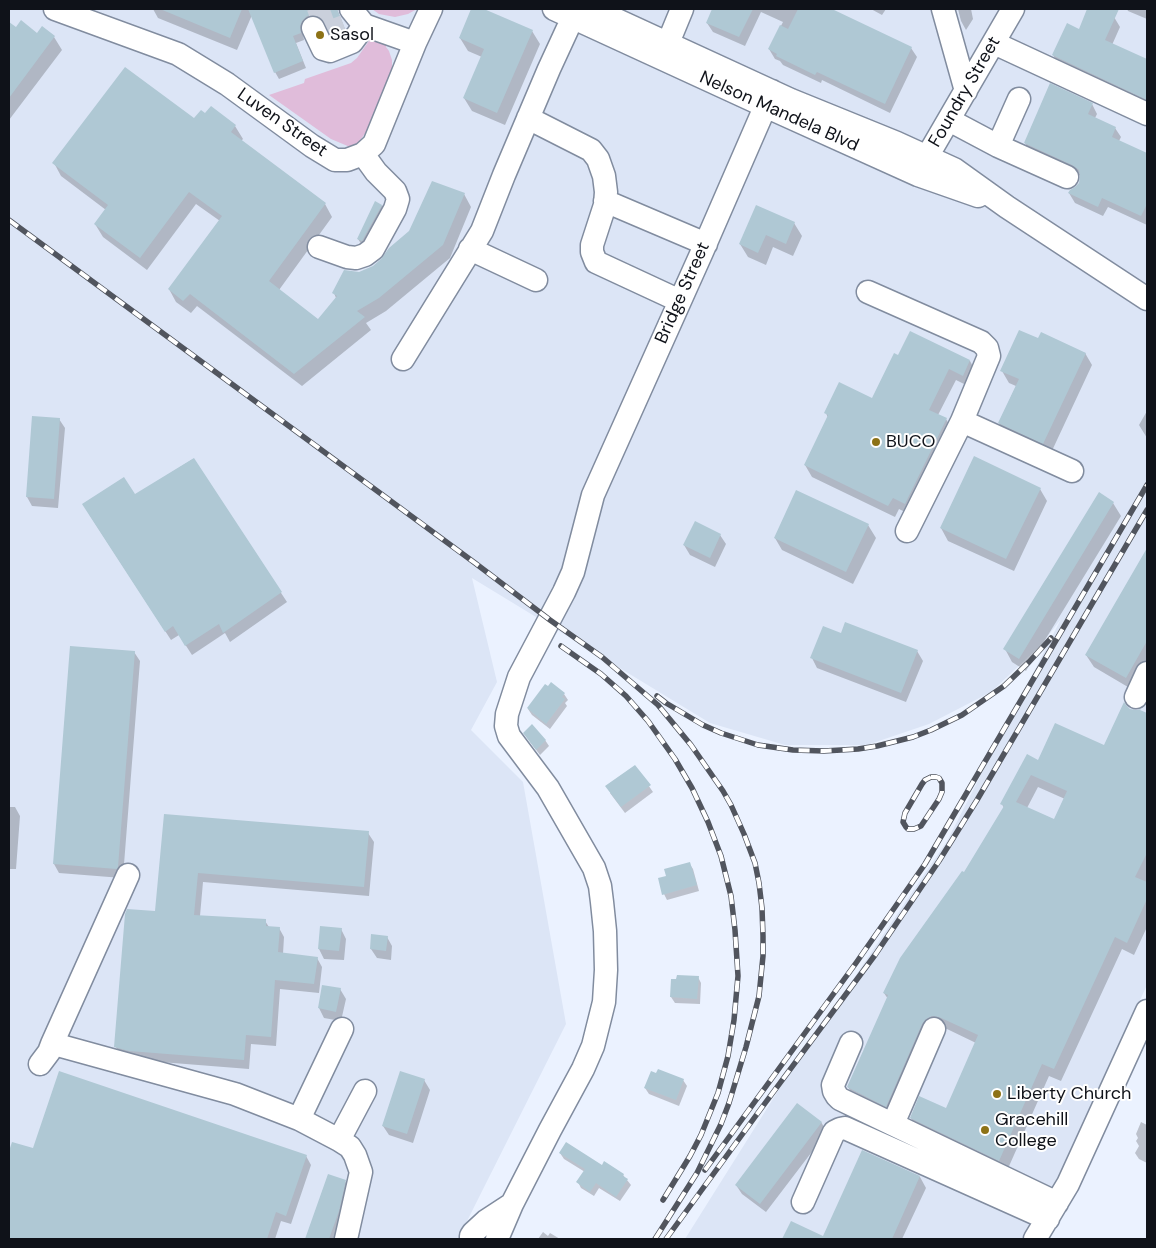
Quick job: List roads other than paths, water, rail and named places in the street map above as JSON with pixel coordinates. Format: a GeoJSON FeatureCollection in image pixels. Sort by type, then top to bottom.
{"type":"FeatureCollection","features":[{"type":"Feature","properties":{"kind":"street","name":"Luven Street"},"geometry":{"type":"LineString","coordinates":[[55,9],[178,54],[227,84],[312,146],[335,160],[347,160],[364,154]]}},
{"type":"Feature","properties":{"kind":"street"},"geometry":{"type":"LineString","coordinates":[[319,246],[347,257],[356,258],[365,255],[373,249],[395,209],[398,199],[395,191],[376,172],[364,154],[374,144],[415,43],[431,9]]}},
{"type":"Feature","properties":{"kind":"street"},"geometry":{"type":"LineString","coordinates":[[668,43],[682,9]]}},
{"type":"Feature","properties":{"kind":"street"},"geometry":{"type":"LineString","coordinates":[[943,9],[966,91]]}},
{"type":"Feature","properties":{"kind":"street","name":"Foundry Street"},"geometry":{"type":"LineString","coordinates":[[922,166],[1014,9]]}},
{"type":"Feature","properties":{"kind":"street"},"geometry":{"type":"LineString","coordinates":[[403,359],[482,231],[573,12]]}},
{"type":"Feature","properties":{"kind":"street","name":"Nelson Mandela Blvd"},"geometry":{"type":"LineString","coordinates":[[573,12],[668,43],[768,99]]}},
{"type":"Feature","properties":{"kind":"street","name":"Nelson Mandela Blvd"},"geometry":{"type":"LineString","coordinates":[[573,12],[922,166],[1013,211],[1147,299]]}},
{"type":"Feature","properties":{"kind":"street"},"geometry":{"type":"LineString","coordinates":[[339,22],[415,43]]}},
{"type":"Feature","properties":{"kind":"street"},"geometry":{"type":"LineString","coordinates":[[994,43],[1147,114]]}},
{"type":"Feature","properties":{"kind":"street"},"geometry":{"type":"LineString","coordinates":[[998,146],[1019,98]]}},
{"type":"Feature","properties":{"kind":"street","name":"Bridge Street"},"geometry":{"type":"LineString","coordinates":[[497,1239],[512,1204],[594,1046],[604,1002],[606,970],[605,931],[600,886],[594,868],[548,788],[509,736],[506,726],[508,708],[519,677],[573,572],[593,494],[706,244],[768,99]]}},
{"type":"Feature","properties":{"kind":"street"},"geometry":{"type":"LineString","coordinates":[[528,118],[591,150],[598,158],[604,176],[606,192],[592,245],[596,262],[680,300]]}},
{"type":"Feature","properties":{"kind":"street"},"geometry":{"type":"LineString","coordinates":[[949,120],[998,146],[1067,177]]}},
{"type":"Feature","properties":{"kind":"street"},"geometry":{"type":"LineString","coordinates":[[605,201],[706,244]]}},
{"type":"Feature","properties":{"kind":"street"},"geometry":{"type":"LineString","coordinates":[[470,249],[536,280]]}},
{"type":"Feature","properties":{"kind":"street"},"geometry":{"type":"LineString","coordinates":[[868,292],[981,342],[987,348],[989,356],[962,421],[907,531]]}},
{"type":"Feature","properties":{"kind":"street"},"geometry":{"type":"LineString","coordinates":[[962,421],[1072,471]]}},
{"type":"Feature","properties":{"kind":"street"},"geometry":{"type":"LineString","coordinates":[[1136,697],[1147,673]]}},
{"type":"Feature","properties":{"kind":"street"},"geometry":{"type":"LineString","coordinates":[[40,1064],[49,1052],[128,875]]}},
{"type":"Feature","properties":{"kind":"street"},"geometry":{"type":"LineString","coordinates":[[1035,1239],[1068,1184],[1147,1011]]}},
{"type":"Feature","properties":{"kind":"street"},"geometry":{"type":"LineString","coordinates":[[893,1124],[934,1029]]}},
{"type":"Feature","properties":{"kind":"street"},"geometry":{"type":"LineString","coordinates":[[299,1119],[342,1030]]}},
{"type":"Feature","properties":{"kind":"street"},"geometry":{"type":"LineString","coordinates":[[851,1043],[833,1085],[837,1096],[861,1110],[893,1124],[1053,1211]]}},
{"type":"Feature","properties":{"kind":"street"},"geometry":{"type":"LineString","coordinates":[[52,1044],[234,1094],[299,1119],[350,1147],[361,1172],[346,1239]]}},
{"type":"Feature","properties":{"kind":"street"},"geometry":{"type":"LineString","coordinates":[[338,1140],[365,1091]]}},
{"type":"Feature","properties":{"kind":"street"},"geometry":{"type":"LineString","coordinates":[[803,1202],[834,1132],[845,1128],[1053,1211]]}},
{"type":"Feature","properties":{"kind":"street"},"geometry":{"type":"LineString","coordinates":[[471,1239],[474,1232],[486,1221],[512,1204]]}},
{"type":"Feature","properties":{"kind":"tunnel"},"geometry":{"type":"LineString","coordinates":[[311,21],[338,11]]}},
{"type":"Feature","properties":{"kind":"tunnel"},"geometry":{"type":"LineString","coordinates":[[325,33],[344,26]]}},
{"type":"Feature","properties":{"kind":"railway"},"geometry":{"type":"LineString","coordinates":[[9,220],[602,657],[658,705],[691,745],[723,791],[744,834],[755,863],[759,883],[763,936],[759,996],[746,1047],[721,1124],[697,1173],[655,1239]]}},
{"type":"Feature","properties":{"kind":"railway"},"geometry":{"type":"LineString","coordinates":[[705,1170],[856,963],[925,864],[1147,485]]}},
{"type":"Feature","properties":{"kind":"railway"},"geometry":{"type":"LineString","coordinates":[[666,1239],[875,955],[939,861],[977,800],[1147,510]]}},
{"type":"Feature","properties":{"kind":"railway"},"geometry":{"type":"LineString","coordinates":[[657,696],[703,725],[758,745],[793,750],[858,749],[913,737],[962,715],[1004,686],[1051,638]]}},
{"type":"Feature","properties":{"kind":"railway"},"geometry":{"type":"LineString","coordinates":[[561,646],[601,674],[626,696],[648,721],[675,759],[692,788],[708,822],[721,856],[731,896],[738,976],[728,1056],[718,1093],[701,1135],[663,1200]]}},
{"type":"Feature","properties":{"kind":"railway"},"geometry":{"type":"LineString","coordinates":[[931,777],[939,778],[942,783],[942,792],[939,799],[921,826],[908,829],[903,822],[905,813],[922,784],[931,777]]}},
{"type":"Feature","properties":{"kind":"place","name":"Sasol"},"geometry":{"type":"Point","coordinates":[320,35]}},
{"type":"Feature","properties":{"kind":"place","name":"BUCO"},"geometry":{"type":"Point","coordinates":[876,442]}},
{"type":"Feature","properties":{"kind":"place","name":"Liberty Church"},"geometry":{"type":"Point","coordinates":[997,1094]}},
{"type":"Feature","properties":{"kind":"place","name":"Gracehill College"},"geometry":{"type":"Point","coordinates":[985,1130]}}]}
